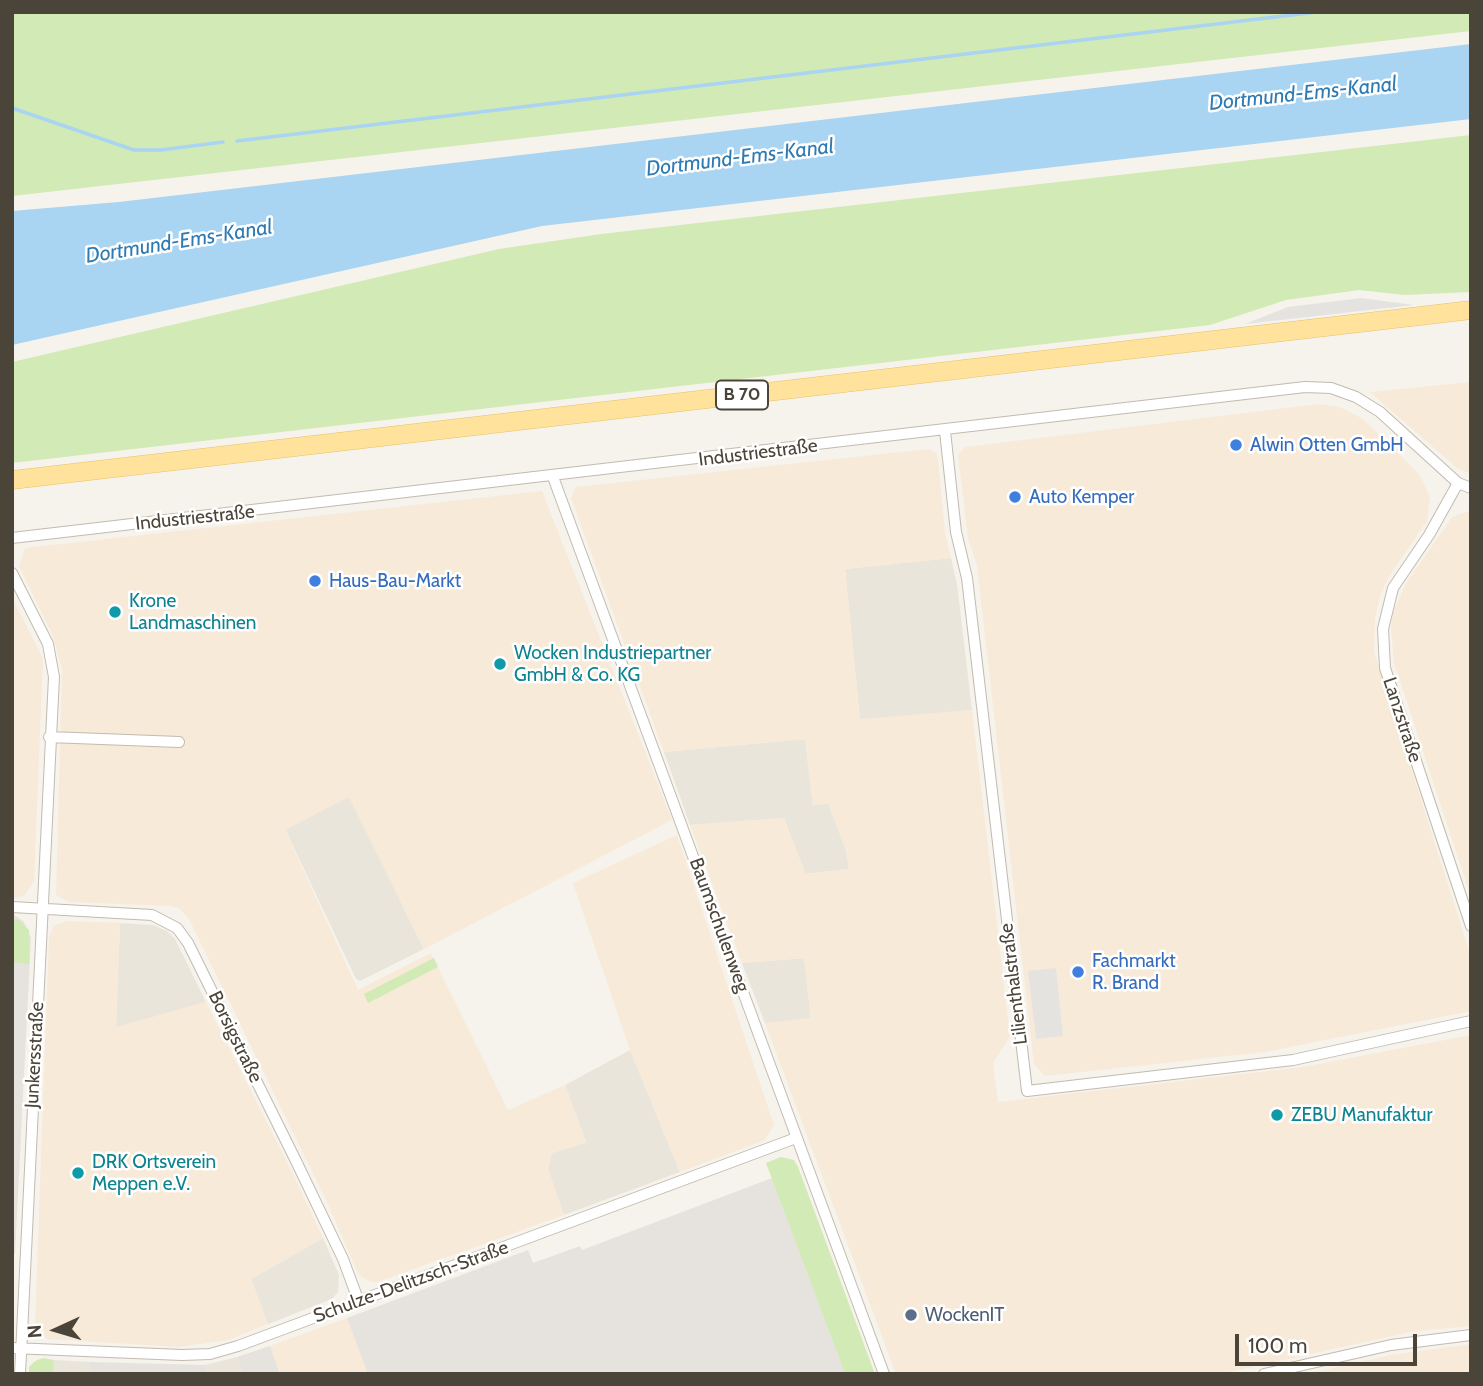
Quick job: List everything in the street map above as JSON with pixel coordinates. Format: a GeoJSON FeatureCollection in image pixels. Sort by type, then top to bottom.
{"type":"FeatureCollection","features":[{"type":"Feature","properties":{"kind":"main road","name":"B 70"},"geometry":{"type":"LineString","coordinates":[[12,480],[1471,310]]}},
{"type":"Feature","properties":{"kind":"street","name":"Industriestraße"},"geometry":{"type":"LineString","coordinates":[[12,538],[553,477],[1286,389],[1331,388],[1356,397],[1380,412],[1458,483],[1471,488]]}},
{"type":"Feature","properties":{"kind":"street","name":"Lilienthalstraße"},"geometry":{"type":"LineString","coordinates":[[944,431],[956,532],[967,578],[1027,1091],[1293,1060],[1471,1021]]}},
{"type":"Feature","properties":{"kind":"street","name":"Baumschulenweg"},"geometry":{"type":"LineString","coordinates":[[553,477],[884,1374]]}},
{"type":"Feature","properties":{"kind":"street","name":"Lanzstraße"},"geometry":{"type":"LineString","coordinates":[[1458,483],[1429,535],[1393,588],[1383,629],[1385,668],[1471,926]]}},
{"type":"Feature","properties":{"kind":"street","name":"Junkersstraße"},"geometry":{"type":"LineString","coordinates":[[12,573],[53,660],[43,909],[17,1348],[20,1374]]}},
{"type":"Feature","properties":{"kind":"street"},"geometry":{"type":"LineString","coordinates":[[49,737],[180,742]]}},
{"type":"Feature","properties":{"kind":"street","name":"Borsigstraße"},"geometry":{"type":"LineString","coordinates":[[12,907],[152,915],[177,928],[188,943],[296,1161],[343,1259],[359,1302]]}},
{"type":"Feature","properties":{"kind":"street","name":"Schulze-Delitzsch-Straße"},"geometry":{"type":"LineString","coordinates":[[17,1348],[210,1354],[359,1302],[796,1138]]}},
{"type":"Feature","properties":{"kind":"street"},"geometry":{"type":"LineString","coordinates":[[1264,1374],[1391,1345],[1471,1335]]}},
{"type":"Feature","properties":{"kind":"shaded area"},"geometry":{"type":"Polygon","coordinates":[[[1361,298],[1414,305],[1245,324],[1288,307],[1361,298]]]}},
{"type":"Feature","properties":{"kind":"shaded area"},"geometry":{"type":"Polygon","coordinates":[[[1471,382],[1471,474],[1457,468],[1370,392],[1471,382]]]}},
{"type":"Feature","properties":{"kind":"shaded area"},"geometry":{"type":"Polygon","coordinates":[[[1319,404],[1340,407],[1363,419],[1419,474],[1430,497],[1427,521],[1390,575],[1380,595],[1375,619],[1374,652],[1471,957],[1471,1011],[1265,1052],[1045,1076],[1034,1064],[977,566],[968,538],[958,455],[965,447],[1319,404]]]}},
{"type":"Feature","properties":{"kind":"shaded area"},"geometry":{"type":"Polygon","coordinates":[[[929,449],[936,453],[938,460],[945,532],[951,558],[845,569],[860,719],[972,710],[1010,1036],[993,1063],[998,1102],[1303,1067],[1471,1035],[1471,1326],[1415,1331],[1220,1374],[896,1374],[765,1023],[811,1018],[804,958],[742,963],[690,825],[784,818],[806,874],[849,869],[846,850],[828,804],[813,805],[805,739],[664,752],[571,498],[576,487],[929,449]]]}},
{"type":"Feature","properties":{"kind":"shaded area"},"geometry":{"type":"Polygon","coordinates":[[[542,491],[672,820],[424,949],[349,797],[285,830],[358,990],[431,953],[508,1110],[565,1085],[586,1143],[552,1153],[548,1169],[564,1215],[375,1283],[361,1277],[356,1269],[327,1202],[189,919],[179,908],[170,906],[69,902],[56,895],[62,669],[53,636],[19,566],[25,548],[542,491]]]}},
{"type":"Feature","properties":{"kind":"shaded area"},"geometry":{"type":"Polygon","coordinates":[[[1471,510],[1471,897],[1394,663],[1391,629],[1393,613],[1405,585],[1452,517],[1471,510]]]}},
{"type":"Feature","properties":{"kind":"shaded area"},"geometry":{"type":"Polygon","coordinates":[[[951,558],[957,584],[972,710],[860,720],[845,569],[951,558]]]}},
{"type":"Feature","properties":{"kind":"shaded area"},"geometry":{"type":"Polygon","coordinates":[[[12,597],[43,659],[34,881],[24,896],[16,898],[12,898],[12,597]]]}},
{"type":"Feature","properties":{"kind":"shaded area"},"geometry":{"type":"Polygon","coordinates":[[[805,739],[813,805],[828,803],[846,850],[849,869],[805,874],[784,818],[690,825],[664,752],[805,739]]]}},
{"type":"Feature","properties":{"kind":"shaded area"},"geometry":{"type":"Polygon","coordinates":[[[349,796],[424,949],[360,981],[356,979],[285,829],[349,796]]]}},
{"type":"Feature","properties":{"kind":"shaded area"},"geometry":{"type":"Polygon","coordinates":[[[677,835],[774,1125],[765,1140],[680,1172],[630,1050],[573,883],[677,835]]]}},
{"type":"Feature","properties":{"kind":"shaded area"},"geometry":{"type":"Polygon","coordinates":[[[12,913],[24,922],[31,938],[15,1254],[12,1254],[12,913]]]}},
{"type":"Feature","properties":{"kind":"shaded area"},"geometry":{"type":"Polygon","coordinates":[[[66,921],[120,923],[116,1027],[206,1002],[293,1174],[323,1238],[251,1279],[268,1324],[228,1340],[180,1347],[47,1339],[37,1333],[35,1323],[49,937],[54,926],[66,921]]]}},
{"type":"Feature","properties":{"kind":"shaded area"},"geometry":{"type":"Polygon","coordinates":[[[120,923],[153,925],[167,931],[175,939],[206,1002],[116,1028],[120,923]]]}},
{"type":"Feature","properties":{"kind":"shaded area"},"geometry":{"type":"Polygon","coordinates":[[[804,958],[811,1019],[765,1023],[742,963],[804,958]]]}},
{"type":"Feature","properties":{"kind":"shaded area","name":"Fachmarkt R. Brand"},"geometry":{"type":"Polygon","coordinates":[[[1056,968],[1063,1036],[1036,1039],[1028,971],[1056,968]]]}},
{"type":"Feature","properties":{"kind":"shaded area"},"geometry":{"type":"Polygon","coordinates":[[[630,1050],[680,1172],[564,1215],[548,1169],[552,1153],[586,1142],[565,1085],[630,1050]]]}},
{"type":"Feature","properties":{"kind":"shaded area"},"geometry":{"type":"Polygon","coordinates":[[[772,1178],[845,1374],[368,1374],[347,1318],[528,1250],[533,1263],[580,1246],[582,1250],[772,1178]]]}},
{"type":"Feature","properties":{"kind":"shaded area"},"geometry":{"type":"Polygon","coordinates":[[[323,1238],[339,1275],[338,1292],[332,1299],[268,1324],[251,1279],[323,1238]]]}},
{"type":"Feature","properties":{"kind":"shaded area"},"geometry":{"type":"Polygon","coordinates":[[[347,1318],[368,1374],[280,1374],[270,1346],[347,1318]]]}},
{"type":"Feature","properties":{"kind":"shaded area"},"geometry":{"type":"Polygon","coordinates":[[[1471,1344],[1471,1374],[1307,1374],[1391,1355],[1471,1344]]]}},
{"type":"Feature","properties":{"kind":"shaded area"},"geometry":{"type":"Polygon","coordinates":[[[270,1346],[280,1374],[243,1374],[237,1357],[270,1346]]]}},
{"type":"Feature","properties":{"kind":"shaded area"},"geometry":{"type":"Polygon","coordinates":[[[237,1357],[243,1374],[208,1374],[205,1365],[237,1357]]]}},
{"type":"Feature","properties":{"kind":"shaded area"},"geometry":{"type":"Polygon","coordinates":[[[54,1360],[90,1362],[90,1374],[53,1374],[54,1360]]]}},
{"type":"Feature","properties":{"kind":"shaded area"},"geometry":{"type":"Polygon","coordinates":[[[90,1362],[205,1365],[208,1374],[90,1374],[90,1362]]]}},
{"type":"Feature","properties":{"kind":"green space"},"geometry":{"type":"Polygon","coordinates":[[[12,12],[1471,12],[1471,31],[12,196],[12,12]]]}},
{"type":"Feature","properties":{"kind":"green space"},"geometry":{"type":"Polygon","coordinates":[[[1471,135],[1471,292],[1404,295],[1359,290],[1286,300],[1210,325],[12,463],[12,362],[499,249],[601,234],[1471,135]]]}},
{"type":"Feature","properties":{"kind":"green space"},"geometry":{"type":"Polygon","coordinates":[[[18,919],[29,930],[29,964],[12,962],[12,922],[18,919]]]}},
{"type":"Feature","properties":{"kind":"green space"},"geometry":{"type":"Polygon","coordinates":[[[434,958],[438,967],[368,1003],[364,994],[434,958]]]}},
{"type":"Feature","properties":{"kind":"green space"},"geometry":{"type":"Polygon","coordinates":[[[781,1157],[794,1160],[798,1167],[875,1374],[845,1374],[766,1163],[781,1157]]]}},
{"type":"Feature","properties":{"kind":"green space"},"geometry":{"type":"Polygon","coordinates":[[[43,1358],[54,1360],[53,1374],[29,1374],[29,1367],[43,1358]]]}},
{"type":"Feature","properties":{"kind":"water","name":"Dortmund-Ems-Kanal"},"geometry":{"type":"Polygon","coordinates":[[[1471,44],[1471,119],[542,226],[12,345],[12,211],[119,202],[1471,44]]]}},
{"type":"Feature","properties":{"kind":"waterway"},"geometry":{"type":"LineString","coordinates":[[237,141],[1317,12]]}},
{"type":"Feature","properties":{"kind":"waterway"},"geometry":{"type":"LineString","coordinates":[[12,108],[134,150],[161,150],[223,142]]}},
{"type":"Feature","properties":{"kind":"place","name":"Alwin Otten GmbH"},"geometry":{"type":"Point","coordinates":[1236,445]}},
{"type":"Feature","properties":{"kind":"place","name":"Auto Kemper"},"geometry":{"type":"Point","coordinates":[1015,497]}},
{"type":"Feature","properties":{"kind":"place","name":"Haus-Bau-Markt"},"geometry":{"type":"Point","coordinates":[315,581]}},
{"type":"Feature","properties":{"kind":"place","name":"Krone Landmaschinen"},"geometry":{"type":"Point","coordinates":[115,612]}},
{"type":"Feature","properties":{"kind":"place","name":"Wocken Industriepartner GmbH & Co. KG"},"geometry":{"type":"Point","coordinates":[500,664]}},
{"type":"Feature","properties":{"kind":"place","name":"Fachmarkt R. Brand"},"geometry":{"type":"Point","coordinates":[1078,972]}},
{"type":"Feature","properties":{"kind":"place","name":"ZEBU Manufaktur"},"geometry":{"type":"Point","coordinates":[1277,1115]}},
{"type":"Feature","properties":{"kind":"place","name":"DRK Ortsverein Meppen e.V."},"geometry":{"type":"Point","coordinates":[78,1173]}},
{"type":"Feature","properties":{"kind":"place","name":"WockenIT"},"geometry":{"type":"Point","coordinates":[911,1315]}}]}
